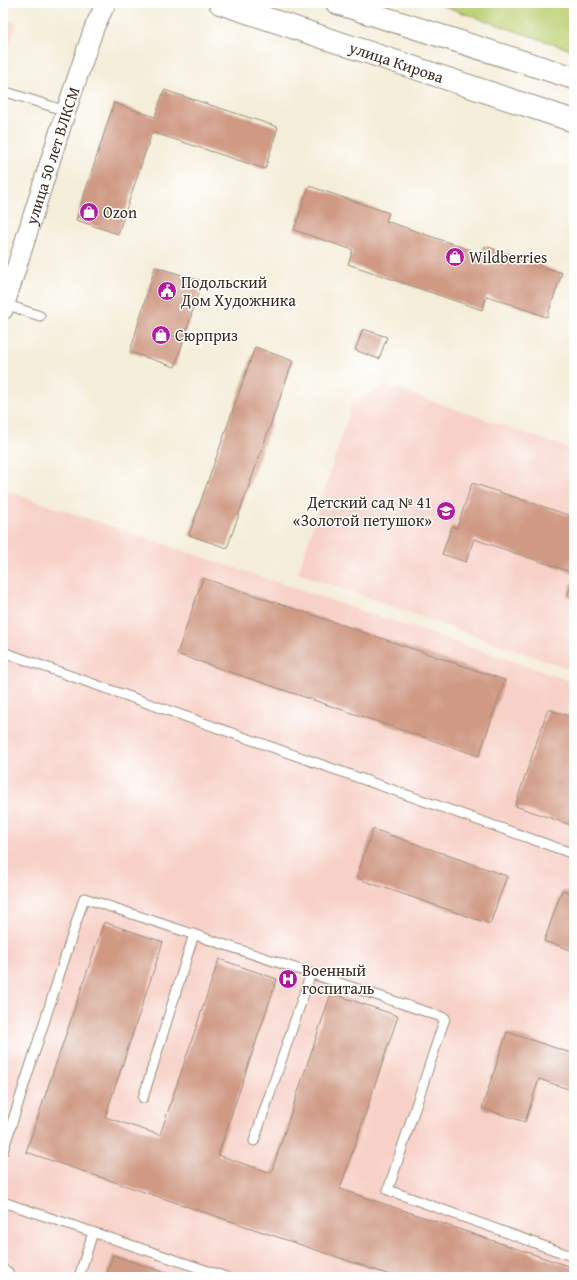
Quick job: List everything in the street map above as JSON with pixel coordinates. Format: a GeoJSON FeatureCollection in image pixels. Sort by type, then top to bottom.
{"type":"FeatureCollection","features":[{"type":"Feature","properties":{"kind":"main road","name":"улица Кирова"},"geometry":{"type":"LineString","coordinates":[[220,3],[574,121]]}},
{"type":"Feature","properties":{"kind":"main road"},"geometry":{"type":"LineString","coordinates":[[337,3],[574,78]]}},
{"type":"Feature","properties":{"kind":"street","name":"улица 50 лет ВЛКСМ"},"geometry":{"type":"LineString","coordinates":[[4,307],[66,111],[94,28],[106,3]]}},
{"type":"Feature","properties":{"kind":"lane"},"geometry":{"type":"LineString","coordinates":[[3,91],[66,111]]}},
{"type":"Feature","properties":{"kind":"lane"},"geometry":{"type":"LineString","coordinates":[[4,307],[40,316]]}},
{"type":"Feature","properties":{"kind":"lane"},"geometry":{"type":"LineString","coordinates":[[3,652],[574,854]]}},
{"type":"Feature","properties":{"kind":"lane"},"geometry":{"type":"LineString","coordinates":[[3,1151],[84,898],[445,1018],[388,1190],[574,1257]]}},
{"type":"Feature","properties":{"kind":"lane"},"geometry":{"type":"LineString","coordinates":[[143,1098],[194,934]]}},
{"type":"Feature","properties":{"kind":"lane"},"geometry":{"type":"LineString","coordinates":[[254,1141],[311,974]]}},
{"type":"Feature","properties":{"kind":"lane"},"geometry":{"type":"LineString","coordinates":[[3,1202],[226,1277]]}},
{"type":"Feature","properties":{"kind":"lane"},"geometry":{"type":"LineString","coordinates":[[78,1277],[93,1232]]}},
{"type":"Feature","properties":{"kind":"lane"},"geometry":{"type":"LineString","coordinates":[[3,1269],[8,1272],[6,1277]]}},
{"type":"Feature","properties":{"kind":"shaded area"},"geometry":{"type":"Polygon","coordinates":[[[3,18],[17,23],[3,66],[3,18]]]}},
{"type":"Feature","properties":{"kind":"shaded area","name":"Детский сад № 41 «Золотой петушок»"},"geometry":{"type":"Polygon","coordinates":[[[388,386],[574,450],[574,671],[298,573],[353,400],[388,386]]]}},
{"type":"Feature","properties":{"kind":"shaded area","name":"Военный госпиталь"},"geometry":{"type":"Polygon","coordinates":[[[3,490],[574,682],[574,1277],[3,1277],[3,490]]]}},
{"type":"Feature","properties":{"kind":"green space"},"geometry":{"type":"Polygon","coordinates":[[[434,3],[574,3],[574,51],[434,3]]]}},
{"type":"Feature","properties":{"kind":"building"},"geometry":{"type":"Polygon","coordinates":[[[164,90],[278,127],[265,169],[152,132],[118,234],[76,220],[114,103],[155,117],[164,90]]]}},
{"type":"Feature","properties":{"kind":"building"},"geometry":{"type":"Polygon","coordinates":[[[309,186],[389,213],[386,221],[482,254],[485,246],[562,273],[547,317],[487,296],[482,310],[348,264],[353,250],[294,230],[309,186]]]}},
{"type":"Feature","properties":{"kind":"building"},"geometry":{"type":"Polygon","coordinates":[[[155,267],[202,281],[175,367],[130,352],[155,267]]]}},
{"type":"Feature","properties":{"kind":"building"},"geometry":{"type":"Polygon","coordinates":[[[363,329],[387,337],[379,359],[355,350],[363,329]]]}},
{"type":"Feature","properties":{"kind":"building"},"geometry":{"type":"Polygon","coordinates":[[[255,347],[293,361],[227,548],[189,535],[255,347]]]}},
{"type":"Feature","properties":{"kind":"building"},"geometry":{"type":"Polygon","coordinates":[[[472,483],[574,517],[574,573],[474,539],[466,562],[442,554],[452,526],[457,528],[472,483]]]}},
{"type":"Feature","properties":{"kind":"building"},"geometry":{"type":"Polygon","coordinates":[[[574,576],[574,598],[567,596],[574,576]]]}},
{"type":"Feature","properties":{"kind":"building"},"geometry":{"type":"Polygon","coordinates":[[[203,578],[505,680],[479,756],[177,654],[203,578]]]}},
{"type":"Feature","properties":{"kind":"building"},"geometry":{"type":"Polygon","coordinates":[[[548,709],[574,718],[574,826],[515,806],[548,709]]]}},
{"type":"Feature","properties":{"kind":"building"},"geometry":{"type":"Polygon","coordinates":[[[373,829],[507,876],[490,924],[356,878],[373,829]]]}},
{"type":"Feature","properties":{"kind":"building"},"geometry":{"type":"Polygon","coordinates":[[[562,890],[574,894],[574,951],[544,941],[562,890]]]}},
{"type":"Feature","properties":{"kind":"building"},"geometry":{"type":"Polygon","coordinates":[[[104,922],[163,942],[105,1117],[160,1135],[219,959],[277,979],[218,1155],[271,1173],[331,993],[398,1016],[340,1189],[574,1268],[574,1277],[396,1277],[26,1152],[104,922]]]}},
{"type":"Feature","properties":{"kind":"building"},"geometry":{"type":"Polygon","coordinates":[[[507,1032],[574,1054],[574,1091],[539,1079],[525,1122],[482,1108],[507,1032]]]}},
{"type":"Feature","properties":{"kind":"building"},"geometry":{"type":"Polygon","coordinates":[[[113,1255],[177,1277],[106,1277],[113,1255]]]}},
{"type":"Feature","properties":{"kind":"place","name":"Ozon"},"geometry":{"type":"Point","coordinates":[89,212]}},
{"type":"Feature","properties":{"kind":"place","name":"Wildberries"},"geometry":{"type":"Point","coordinates":[455,257]}},
{"type":"Feature","properties":{"kind":"place","name":"Подольский Дом Художника"},"geometry":{"type":"Point","coordinates":[167,291]}},
{"type":"Feature","properties":{"kind":"place","name":"Сюрприз"},"geometry":{"type":"Point","coordinates":[161,335]}},
{"type":"Feature","properties":{"kind":"place","name":"Детский сад № 41 «Золотой петушок»"},"geometry":{"type":"Point","coordinates":[446,511]}},
{"type":"Feature","properties":{"kind":"place","name":"Военный госпиталь"},"geometry":{"type":"Point","coordinates":[288,979]}}]}
